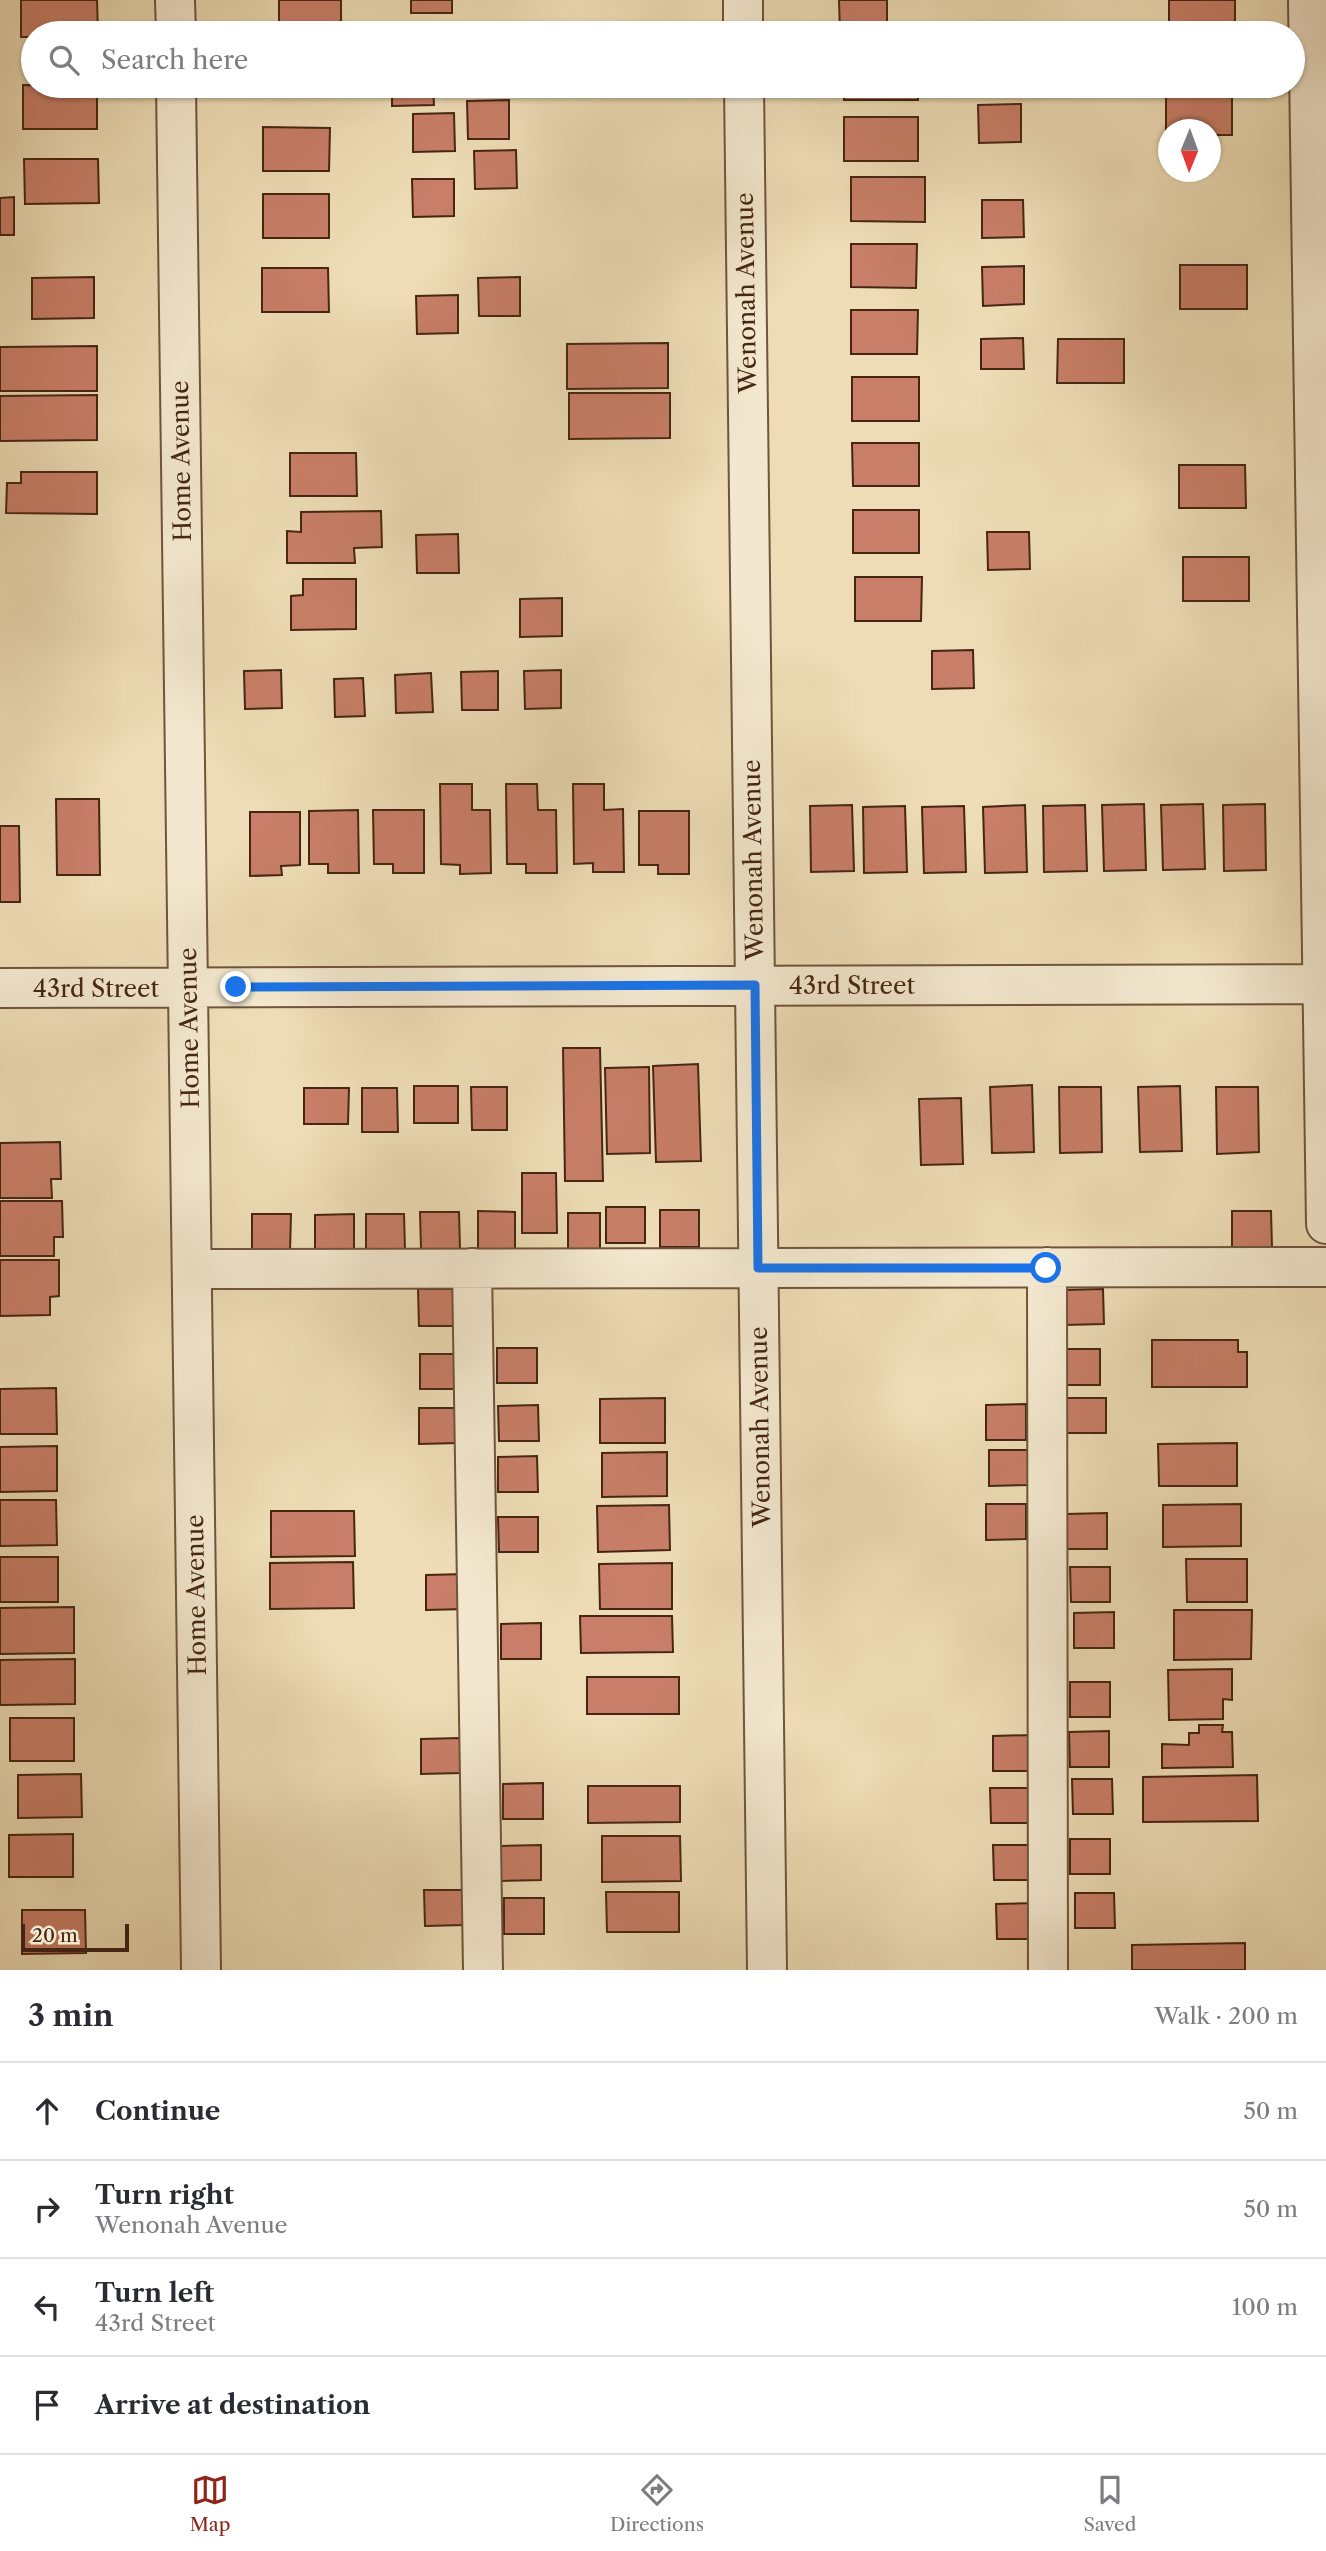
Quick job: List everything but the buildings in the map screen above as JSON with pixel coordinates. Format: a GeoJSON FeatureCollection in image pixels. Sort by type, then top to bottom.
{"type":"FeatureCollection","features":[{"type":"Feature","properties":{"kind":"street"},"geometry":{"type":"LineString","coordinates":[[175,0],[176,21]]}},
{"type":"Feature","properties":{"kind":"street"},"geometry":{"type":"LineString","coordinates":[[743,0],[743,21]]}},
{"type":"Feature","properties":{"kind":"street"},"geometry":{"type":"LineString","coordinates":[[1308,0],[1326,1224]]}},
{"type":"Feature","properties":{"kind":"street","name":"Home Avenue"},"geometry":{"type":"LineString","coordinates":[[177,98],[201,1970]]}},
{"type":"Feature","properties":{"kind":"street","name":"Wenonah Avenue"},"geometry":{"type":"LineString","coordinates":[[744,98],[767,1970]]}},
{"type":"Feature","properties":{"kind":"street","name":"43rd Street"},"geometry":{"type":"LineString","coordinates":[[0,988],[1324,984]]}},
{"type":"Feature","properties":{"kind":"street"},"geometry":{"type":"LineString","coordinates":[[192,1269],[1326,1267]]}},
{"type":"Feature","properties":{"kind":"street"},"geometry":{"type":"LineString","coordinates":[[472,1268],[483,1970]]}},
{"type":"Feature","properties":{"kind":"street"},"geometry":{"type":"LineString","coordinates":[[1046,1268],[1048,1970]]}},
{"type":"Feature","properties":{"kind":"route"},"geometry":{"type":"LineString","coordinates":[[236,987],[755,985],[758,1268],[1046,1268]]}}]}
